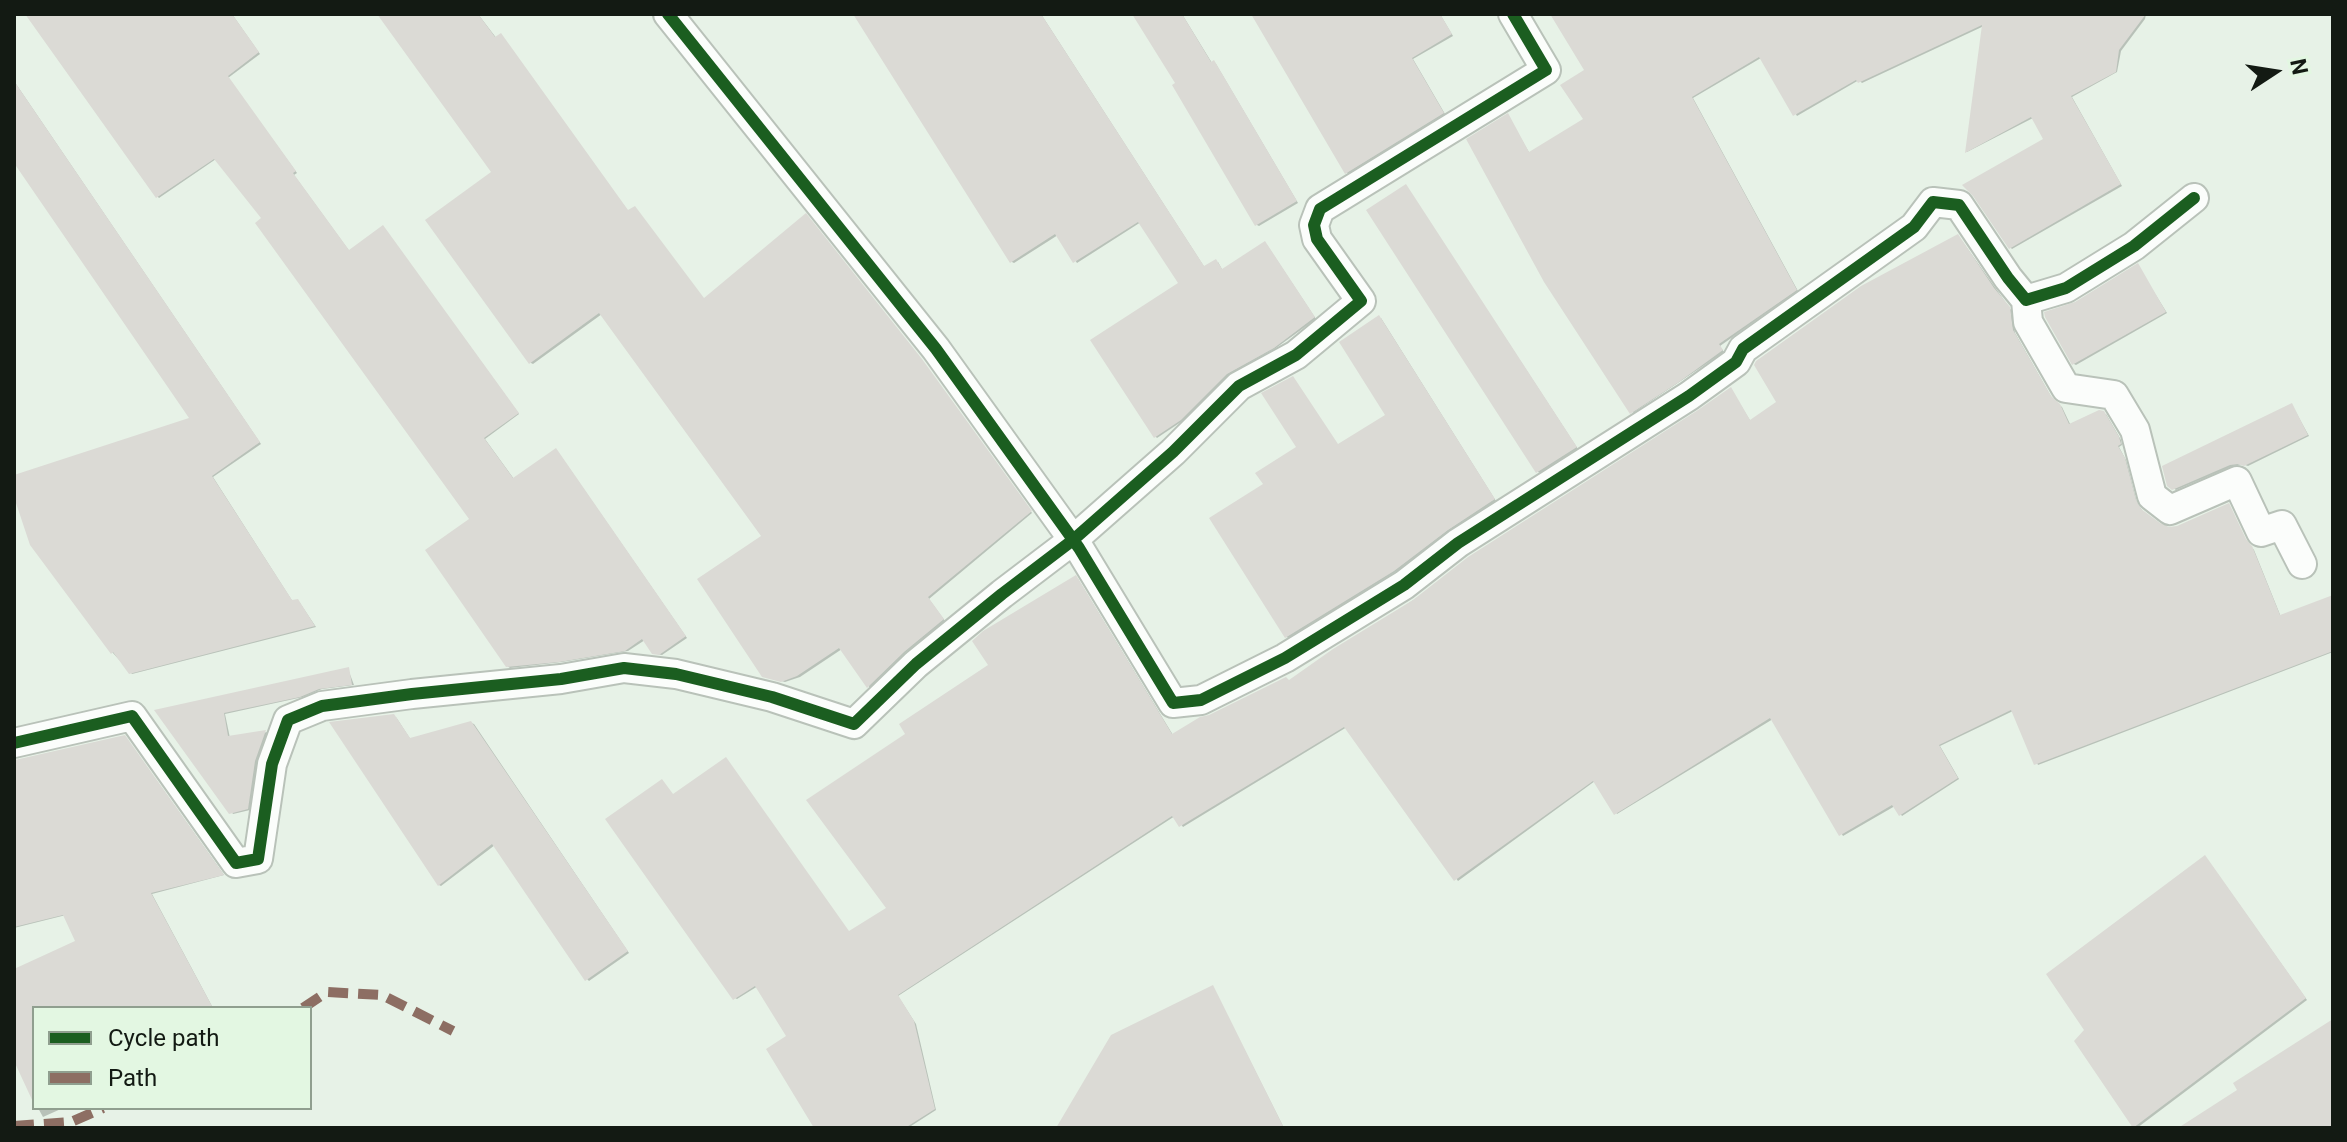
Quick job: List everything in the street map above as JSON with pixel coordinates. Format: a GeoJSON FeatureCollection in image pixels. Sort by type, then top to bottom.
{"type":"FeatureCollection","features":[{"type":"Feature","properties":{"kind":"street"},"geometry":{"type":"LineString","coordinates":[[668,14],[936,349],[1073,540],[1173,703],[1201,700],[1285,658],[1404,585],[1458,543],[1689,396],[1736,362],[1743,349],[1914,227],[1933,202],[1959,205],[2026,300],[2028,322],[2066,388],[2114,395],[2135,430],[2152,496],[2170,510],[2237,481],[2261,532],[2282,525],[2302,564]]}},
{"type":"Feature","properties":{"kind":"street"},"geometry":{"type":"LineString","coordinates":[[14,743],[132,716],[236,863],[258,859],[272,764],[288,720],[322,706],[561,679],[624,668],[676,674],[772,697],[854,724],[916,664],[1073,540],[1173,452],[1239,386],[1296,355],[1361,301],[1317,239],[1314,225],[1320,209],[1546,70],[1513,14]]}},
{"type":"Feature","properties":{"kind":"street"},"geometry":{"type":"LineString","coordinates":[[2026,300],[2066,288],[2134,246],[2194,198]]}},
{"type":"Feature","properties":{"kind":"building"},"geometry":{"type":"Polygon","coordinates":[[[25,14],[232,14],[259,52],[228,76],[296,171],[293,173],[349,250],[383,225],[519,413],[484,438],[513,478],[556,448],[686,636],[659,655],[652,654],[642,639],[625,651],[506,667],[425,550],[469,519],[255,223],[261,218],[214,159],[156,198],[25,14]]]}},
{"type":"Feature","properties":{"kind":"building"},"geometry":{"type":"Polygon","coordinates":[[[377,14],[478,14],[495,37],[501,33],[628,210],[635,206],[704,298],[806,213],[922,359],[1032,511],[928,597],[944,619],[867,688],[839,648],[797,676],[781,682],[762,677],[697,579],[761,536],[599,313],[529,364],[425,220],[491,172],[377,14]]]}},
{"type":"Feature","properties":{"kind":"building"},"geometry":{"type":"Polygon","coordinates":[[[853,14],[1041,14],[1204,266],[1216,259],[1222,269],[1265,241],[1315,317],[1274,348],[1227,374],[1181,420],[1154,438],[1090,340],[1178,283],[1138,222],[1073,263],[1055,234],[1010,263],[853,14]]]}},
{"type":"Feature","properties":{"kind":"building"},"geometry":{"type":"Polygon","coordinates":[[[1132,14],[1182,14],[1211,62],[1214,60],[1297,201],[1255,226],[1172,85],[1175,83],[1132,14]]]}},
{"type":"Feature","properties":{"kind":"building"},"geometry":{"type":"Polygon","coordinates":[[[1251,14],[1440,14],[1452,34],[1412,58],[1444,113],[1345,174],[1251,14]]]}},
{"type":"Feature","properties":{"kind":"building"},"geometry":{"type":"Polygon","coordinates":[[[1550,14],[2146,14],[2119,50],[2116,72],[2071,96],[2121,184],[2009,249],[1962,185],[2043,139],[2031,117],[1965,153],[1982,25],[1858,83],[1856,80],[1793,116],[1759,57],[1692,97],[1797,290],[1719,344],[1723,350],[1630,414],[1544,282],[1466,139],[1508,113],[1529,152],[1583,119],[1560,85],[1584,70],[1550,14]]]}},
{"type":"Feature","properties":{"kind":"building"},"geometry":{"type":"Polygon","coordinates":[[[14,81],[260,442],[212,476],[292,600],[298,599],[315,626],[129,674],[30,545],[14,497],[14,475],[189,418],[14,163],[14,81]]]}},
{"type":"Feature","properties":{"kind":"building"},"geometry":{"type":"Polygon","coordinates":[[[1406,184],[1577,447],[1536,473],[1366,210],[1406,184]]]}},
{"type":"Feature","properties":{"kind":"building"},"geometry":{"type":"Polygon","coordinates":[[[1958,234],[2010,307],[2013,330],[2051,396],[2060,404],[2069,424],[2099,410],[2104,411],[2119,437],[2121,444],[2118,446],[2125,458],[2141,509],[2169,527],[2229,503],[2252,546],[2280,615],[2333,595],[2333,651],[2034,765],[2011,710],[1939,745],[1958,778],[1899,816],[1892,805],[1839,836],[1770,718],[1614,815],[1593,781],[1454,881],[1344,727],[1179,827],[1172,816],[898,995],[914,1021],[935,1109],[905,1128],[814,1128],[766,1049],[786,1036],[755,986],[733,1000],[605,819],[662,779],[673,794],[726,757],[849,931],[886,908],[806,800],[905,734],[899,724],[988,665],[972,641],[983,631],[1076,575],[1172,734],[1200,717],[1286,677],[1289,680],[1413,600],[1468,557],[1731,387],[1750,420],[1776,402],[1754,365],[1756,361],[1861,286],[1958,234]]]}},
{"type":"Feature","properties":{"kind":"building"},"geometry":{"type":"Polygon","coordinates":[[[2138,263],[2166,312],[2072,365],[2044,312],[2075,302],[2138,263]]]}},
{"type":"Feature","properties":{"kind":"building"},"geometry":{"type":"Polygon","coordinates":[[[1379,315],[1495,499],[1394,571],[1285,638],[1209,518],[1263,484],[1255,473],[1296,447],[1261,393],[1293,376],[1338,444],[1385,415],[1339,342],[1379,315]]]}},
{"type":"Feature","properties":{"kind":"building"},"geometry":{"type":"Polygon","coordinates":[[[2292,403],[2308,435],[2244,466],[2230,465],[2172,490],[2167,486],[2162,466],[2292,403]]]}},
{"type":"Feature","properties":{"kind":"building"},"geometry":{"type":"Polygon","coordinates":[[[349,667],[352,685],[319,689],[300,697],[224,713],[228,736],[266,730],[255,761],[248,809],[229,814],[154,710],[349,667]]]}},
{"type":"Feature","properties":{"kind":"building"},"geometry":{"type":"Polygon","coordinates":[[[394,714],[410,738],[471,721],[628,951],[585,981],[492,844],[438,886],[329,722],[394,714]]]}},
{"type":"Feature","properties":{"kind":"building"},"geometry":{"type":"Polygon","coordinates":[[[125,735],[224,875],[151,893],[212,1006],[32,1006],[32,1100],[14,1061],[14,969],[75,941],[63,915],[14,927],[15,760],[125,735]]]}},
{"type":"Feature","properties":{"kind":"building"},"geometry":{"type":"Polygon","coordinates":[[[2205,855],[2306,998],[2133,1128],[2074,1041],[2084,1030],[2046,974],[2205,855]]]}},
{"type":"Feature","properties":{"kind":"building"},"geometry":{"type":"Polygon","coordinates":[[[1213,985],[1284,1128],[1056,1128],[1111,1035],[1213,985]]]}},
{"type":"Feature","properties":{"kind":"building"},"geometry":{"type":"Polygon","coordinates":[[[2333,1019],[2333,1128],[2178,1128],[2237,1090],[2233,1083],[2333,1019]]]}},
{"type":"Feature","properties":{"kind":"marked path"},"geometry":{"type":"LineString","coordinates":[[306,1006],[327,992],[382,995],[453,1031]]}},
{"type":"Feature","properties":{"kind":"marked path"},"geometry":{"type":"LineString","coordinates":[[14,1126],[71,1122],[98,1110]]}},
{"type":"Feature","properties":{"kind":"cycle path"},"geometry":{"type":"LineString","coordinates":[[668,14],[936,349],[1079,548],[1173,703],[1201,700],[1285,658],[1404,585],[1458,543],[1689,396],[1736,362],[1743,349],[1914,227],[1933,202],[1959,205],[2026,300],[2066,288],[2134,246],[2194,198]]}},
{"type":"Feature","properties":{"kind":"cycle path"},"geometry":{"type":"LineString","coordinates":[[14,743],[132,716],[236,863],[258,859],[272,764],[288,720],[322,706],[561,679],[624,668],[676,674],[772,697],[854,724],[916,664],[1073,540],[1173,452],[1239,386],[1296,355],[1361,301],[1317,239],[1314,225],[1320,209],[1546,70],[1513,14]]}}]}
